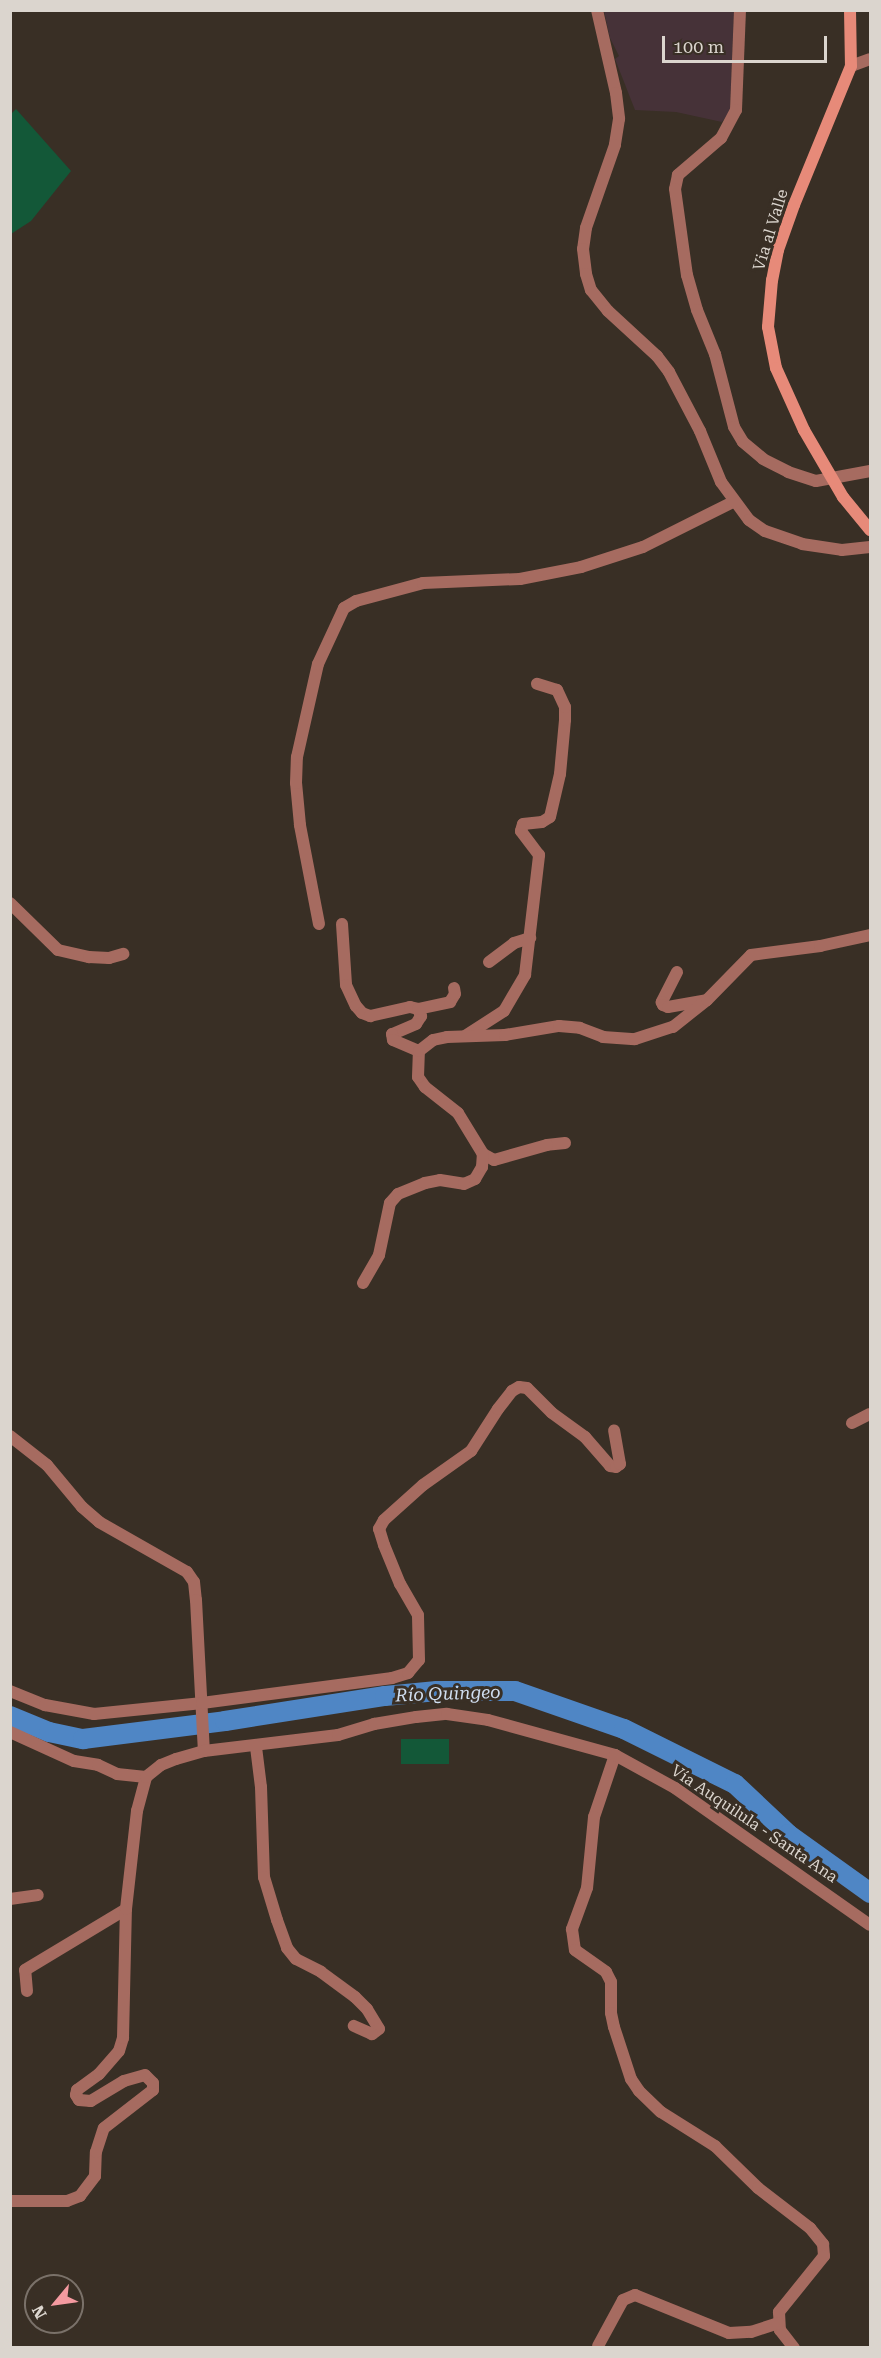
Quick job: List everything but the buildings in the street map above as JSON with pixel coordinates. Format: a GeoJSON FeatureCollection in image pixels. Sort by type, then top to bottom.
{"type":"FeatureCollection","features":[{"type":"Feature","properties":{"kind":"main road"},"geometry":{"type":"LineString","coordinates":[[849,10],[851,66]]}},
{"type":"Feature","properties":{"kind":"main road","name":"Via al Valle"},"geometry":{"type":"LineString","coordinates":[[851,66],[778,250],[772,280],[768,327],[776,368],[804,430],[854,513],[870,530]]}},
{"type":"Feature","properties":{"kind":"street"},"geometry":{"type":"LineString","coordinates":[[597,10],[616,93],[619,119],[615,145],[586,228],[583,249],[586,274],[591,290],[608,311],[657,356],[669,372],[700,431],[721,482],[749,520],[765,531],[802,544],[842,550],[870,547]]}},
{"type":"Feature","properties":{"kind":"street"},"geometry":{"type":"LineString","coordinates":[[740,10],[736,110],[721,138],[689,164],[678,175],[676,182],[682,250],[697,310],[715,354],[734,427],[743,442],[763,459],[788,472],[816,481],[833,480],[870,471]]}},
{"type":"Feature","properties":{"kind":"street"},"geometry":{"type":"LineString","coordinates":[[851,66],[870,59]]}},
{"type":"Feature","properties":{"kind":"street"},"geometry":{"type":"LineString","coordinates":[[319,924],[300,825],[296,783],[297,757],[318,664],[333,626],[344,608],[356,601],[423,583],[520,579],[581,567],[643,547],[734,502]]}},
{"type":"Feature","properties":{"kind":"street"},"geometry":{"type":"LineString","coordinates":[[464,1037],[504,1011],[525,975],[540,855],[521,831],[523,824],[542,822],[550,817],[560,774],[565,720],[565,707],[557,690],[537,684]]}},
{"type":"Feature","properties":{"kind":"street"},"geometry":{"type":"LineString","coordinates":[[10,903],[58,950],[89,957],[109,958],[123,954]]}},
{"type":"Feature","properties":{"kind":"street"},"geometry":{"type":"LineString","coordinates":[[342,924],[346,984],[362,1013],[370,1016],[410,1007],[418,1009],[450,1002],[455,994],[454,988]]}},
{"type":"Feature","properties":{"kind":"street"},"geometry":{"type":"LineString","coordinates":[[565,1143],[547,1145],[494,1160],[483,1154],[458,1113],[425,1087],[418,1077],[419,1051],[433,1040],[447,1037],[505,1035],[560,1026],[580,1028],[603,1037],[635,1039],[673,1027],[707,1000],[751,955],[820,946],[870,935]]}},
{"type":"Feature","properties":{"kind":"street"},"geometry":{"type":"LineString","coordinates":[[489,962],[514,944],[530,939]]}},
{"type":"Feature","properties":{"kind":"street"},"geometry":{"type":"LineString","coordinates":[[677,972],[662,1002],[663,1005],[668,1007],[707,1000]]}},
{"type":"Feature","properties":{"kind":"street"},"geometry":{"type":"LineString","coordinates":[[418,1009],[421,1016],[416,1024],[392,1034],[393,1040],[419,1051]]}},
{"type":"Feature","properties":{"kind":"street"},"geometry":{"type":"LineString","coordinates":[[363,1283],[379,1255],[390,1203],[394,1198],[426,1183],[440,1180],[464,1185],[475,1179],[482,1167],[483,1154]]}},
{"type":"Feature","properties":{"kind":"street"},"geometry":{"type":"LineString","coordinates":[[10,1691],[45,1705],[94,1714],[203,1706],[392,1678],[414,1668],[419,1653],[418,1616],[400,1584],[379,1529],[384,1520],[400,1505],[471,1451],[512,1391],[519,1387],[527,1388],[552,1413],[585,1437],[610,1466],[616,1467],[620,1464],[614,1431]]}},
{"type":"Feature","properties":{"kind":"street"},"geometry":{"type":"LineString","coordinates":[[852,1423],[870,1414]]}},
{"type":"Feature","properties":{"kind":"street"},"geometry":{"type":"LineString","coordinates":[[10,1436],[47,1465],[82,1507],[99,1522],[187,1572],[194,1582],[204,1746]]}},
{"type":"Feature","properties":{"kind":"street","name":"Vía Auquilula - Santa Ana"},"geometry":{"type":"LineString","coordinates":[[146,1777],[161,1765],[204,1746],[256,1747],[338,1735],[397,1720],[447,1714],[488,1720],[615,1755],[675,1788],[870,1925]]}},
{"type":"Feature","properties":{"kind":"street"},"geometry":{"type":"LineString","coordinates":[[10,1732],[74,1761],[98,1765],[117,1774],[146,1777],[136,1811],[126,1909],[123,2038],[119,2051],[99,2074],[77,2090],[76,2095],[79,2100],[91,2101],[124,2082],[145,2075],[153,2083],[153,2090],[104,2128],[96,2152],[94,2176],[80,2196],[67,2201],[10,2200]]}},
{"type":"Feature","properties":{"kind":"street"},"geometry":{"type":"LineString","coordinates":[[256,1747],[261,1787],[264,1877],[280,1929],[287,1948],[296,1959],[321,1972],[355,1997],[367,2009],[379,2029],[372,2034],[354,2026]]}},
{"type":"Feature","properties":{"kind":"street"},"geometry":{"type":"LineString","coordinates":[[615,1755],[594,1817],[587,1888],[572,1929],[575,1950],[606,1972],[611,1982],[613,2020],[631,2079],[639,2091],[661,2112],[715,2146],[758,2188],[810,2228],[823,2244],[824,2256],[781,2306],[779,2323],[783,2336],[794,2348]]}},
{"type":"Feature","properties":{"kind":"street"},"geometry":{"type":"LineString","coordinates":[[10,1899],[39,1895]]}},
{"type":"Feature","properties":{"kind":"street"},"geometry":{"type":"LineString","coordinates":[[27,1991],[25,1970],[126,1909]]}},
{"type":"Feature","properties":{"kind":"street"},"geometry":{"type":"LineString","coordinates":[[598,2346],[623,2300],[634,2295],[729,2333],[751,2332],[779,2323]]}},
{"type":"Feature","properties":{"kind":"shaded area"},"geometry":{"type":"Polygon","coordinates":[[[604,11],[734,11],[730,111],[722,122],[676,112],[635,110],[615,59],[619,56],[610,38],[604,11]]]}},
{"type":"Feature","properties":{"kind":"green space"},"geometry":{"type":"Polygon","coordinates":[[[16,109],[71,171],[31,221],[11,234],[10,115],[16,109]]]}},
{"type":"Feature","properties":{"kind":"green space"},"geometry":{"type":"Polygon","coordinates":[[[401,1739],[449,1739],[449,1764],[401,1764],[401,1739]]]}},
{"type":"Feature","properties":{"kind":"waterway","name":"Río Quingeo"},"geometry":{"type":"LineString","coordinates":[[10,1716],[49,1732],[83,1739],[225,1721],[385,1696],[437,1691],[515,1691],[624,1729],[735,1784],[788,1834],[870,1893]]}}]}
